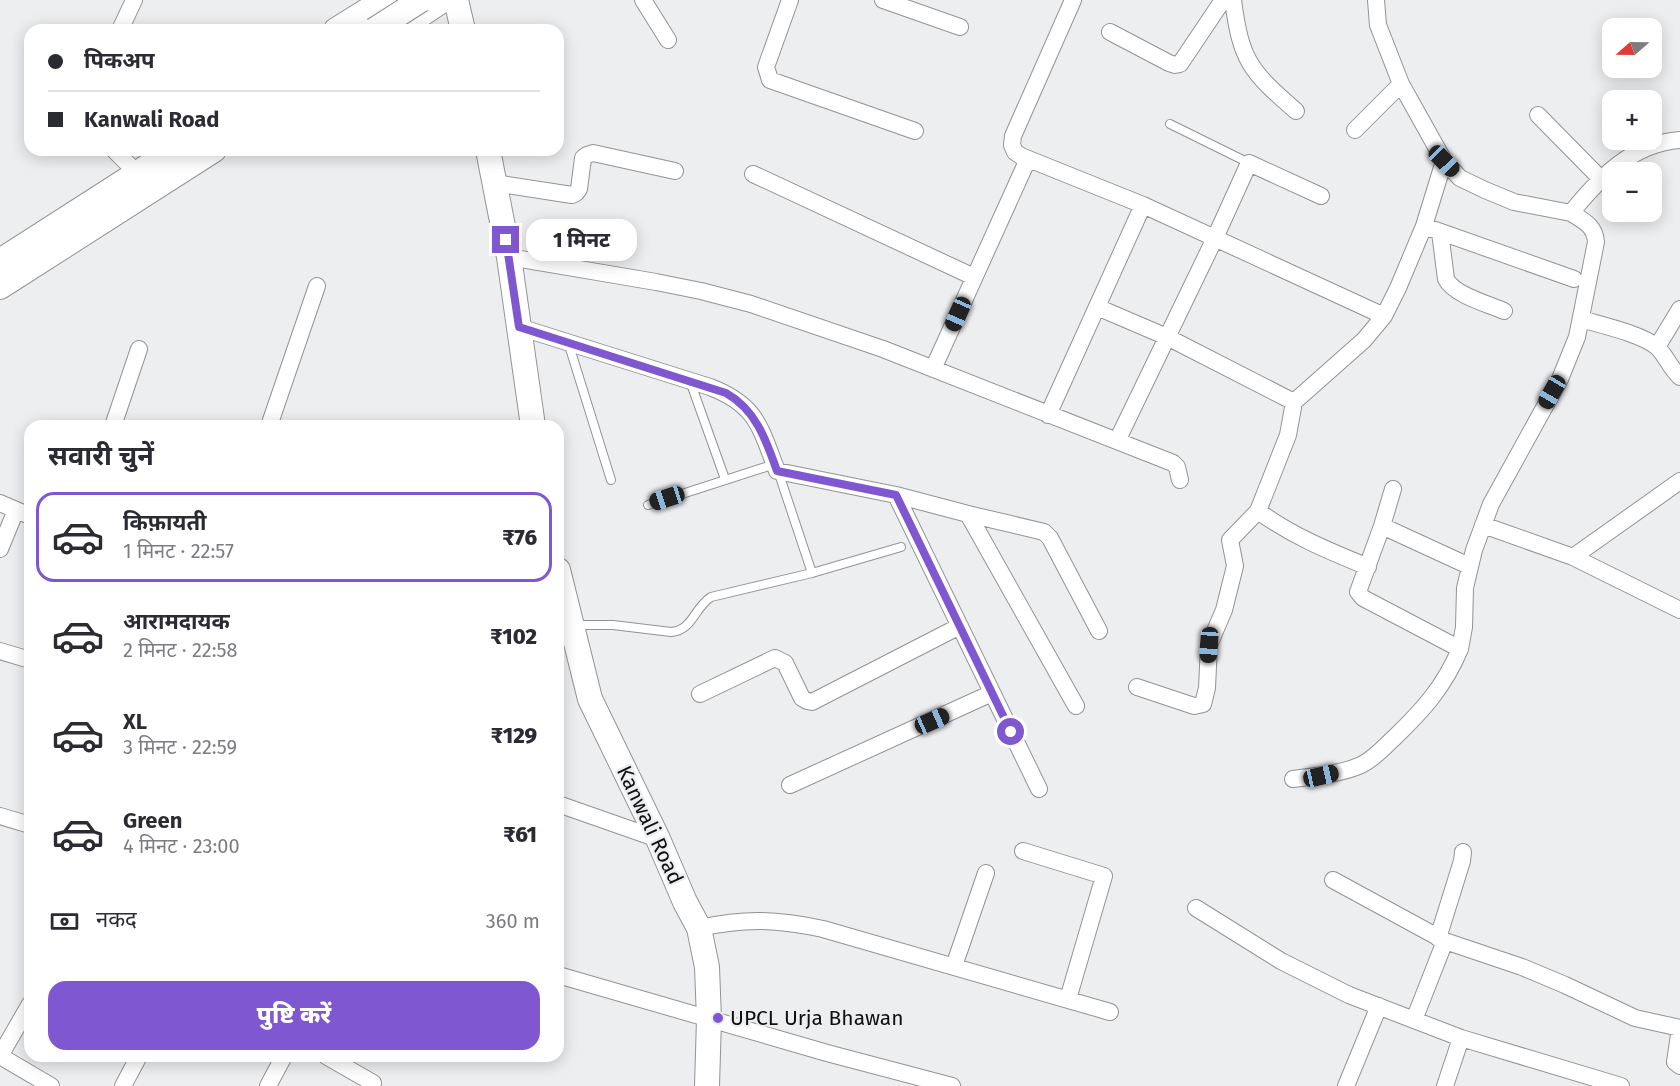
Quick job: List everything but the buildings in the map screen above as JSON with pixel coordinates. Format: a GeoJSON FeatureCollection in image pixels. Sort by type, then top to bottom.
{"type":"FeatureCollection","features":[{"type":"Feature","properties":{"kind":"street"},"geometry":{"type":"LineString","coordinates":[[123,24],[134,0]]}},
{"type":"Feature","properties":{"kind":"street"},"geometry":{"type":"LineString","coordinates":[[372,20],[406,0]]}},
{"type":"Feature","properties":{"kind":"street"},"geometry":{"type":"LineString","coordinates":[[372,20],[421,0]]}},
{"type":"Feature","properties":{"kind":"street"},"geometry":{"type":"LineString","coordinates":[[407,24],[443,0]]}},
{"type":"Feature","properties":{"kind":"street"},"geometry":{"type":"LineString","coordinates":[[456,0],[462,24]]}},
{"type":"Feature","properties":{"kind":"street"},"geometry":{"type":"LineString","coordinates":[[643,0],[668,40]]}},
{"type":"Feature","properties":{"kind":"street"},"geometry":{"type":"LineString","coordinates":[[790,0],[766,67],[770,80],[915,131]]}},
{"type":"Feature","properties":{"kind":"street"},"geometry":{"type":"LineString","coordinates":[[883,0],[960,27]]}},
{"type":"Feature","properties":{"kind":"street"},"geometry":{"type":"LineString","coordinates":[[1073,0],[1014,136],[1012,145],[1015,152],[1143,205],[1384,316]]}},
{"type":"Feature","properties":{"kind":"street"},"geometry":{"type":"LineString","coordinates":[[1110,32],[1168,63],[1180,64],[1223,0]]}},
{"type":"Feature","properties":{"kind":"street"},"geometry":{"type":"LineString","coordinates":[[1233,0],[1240,42],[1252,69],[1264,83],[1296,111]]}},
{"type":"Feature","properties":{"kind":"street"},"geometry":{"type":"LineString","coordinates":[[1293,779],[1346,770],[1363,764],[1418,716],[1450,673],[1460,649],[1464,627],[1465,588],[1469,566],[1491,504],[1560,379],[1577,337],[1596,242],[1596,233],[1588,224],[1571,213],[1514,202],[1460,178],[1444,161],[1401,84],[1378,25],[1376,0]]}},
{"type":"Feature","properties":{"kind":"street"},"geometry":{"type":"LineString","coordinates":[[1355,130],[1401,84]]}},
{"type":"Feature","properties":{"kind":"street"},"geometry":{"type":"LineString","coordinates":[[1538,115],[1601,179]]}},
{"type":"Feature","properties":{"kind":"street"},"geometry":{"type":"LineString","coordinates":[[1571,213],[1601,179],[1643,148],[1680,140]]}},
{"type":"Feature","properties":{"kind":"street"},"geometry":{"type":"LineString","coordinates":[[495,183],[572,195],[579,189],[583,159],[586,155],[593,153],[675,171]]}},
{"type":"Feature","properties":{"kind":"street"},"geometry":{"type":"LineString","coordinates":[[0,261],[164,156]]}},
{"type":"Feature","properties":{"kind":"street"},"geometry":{"type":"LineString","coordinates":[[0,272],[181,156]]}},
{"type":"Feature","properties":{"kind":"street"},"geometry":{"type":"LineString","coordinates":[[0,287],[205,156]]}},
{"type":"Feature","properties":{"kind":"street"},"geometry":{"type":"LineString","coordinates":[[489,156],[509,257],[532,420]]}},
{"type":"Feature","properties":{"kind":"street"},"geometry":{"type":"LineString","coordinates":[[0,251],[122,158]]}},
{"type":"Feature","properties":{"kind":"street"},"geometry":{"type":"LineString","coordinates":[[933,369],[1028,159]]}},
{"type":"Feature","properties":{"kind":"street"},"geometry":{"type":"LineString","coordinates":[[1137,687],[1194,705],[1203,704],[1207,688],[1209,645],[1224,610],[1234,566],[1230,540],[1258,511],[1288,435],[1294,402],[1364,340],[1384,316],[1432,229],[1444,161]]}},
{"type":"Feature","properties":{"kind":"street"},"geometry":{"type":"LineString","coordinates":[[1117,441],[1249,163],[1321,196]]}},
{"type":"Feature","properties":{"kind":"street"},"geometry":{"type":"LineString","coordinates":[[753,174],[974,277]]}},
{"type":"Feature","properties":{"kind":"street"},"geometry":{"type":"LineString","coordinates":[[1048,415],[1143,205]]}},
{"type":"Feature","properties":{"kind":"street"},"geometry":{"type":"LineString","coordinates":[[1432,229],[1574,279]]}},
{"type":"Feature","properties":{"kind":"street"},"geometry":{"type":"LineString","coordinates":[[1432,229],[1449,286],[1504,311]]}},
{"type":"Feature","properties":{"kind":"street"},"geometry":{"type":"LineString","coordinates":[[509,257],[701,291],[751,304],[872,345],[1173,463],[1177,467],[1180,480]]}},
{"type":"Feature","properties":{"kind":"street"},"geometry":{"type":"LineString","coordinates":[[271,420],[317,286]]}},
{"type":"Feature","properties":{"kind":"street"},"geometry":{"type":"LineString","coordinates":[[1097,307],[1167,337],[1294,402]]}},
{"type":"Feature","properties":{"kind":"street"},"geometry":{"type":"LineString","coordinates":[[1657,347],[1680,309]]}},
{"type":"Feature","properties":{"kind":"street"},"geometry":{"type":"LineString","coordinates":[[1581,319],[1617,330],[1657,347],[1680,377]]}},
{"type":"Feature","properties":{"kind":"street"},"geometry":{"type":"LineString","coordinates":[[519,327],[718,390],[738,400],[759,425],[776,467],[1044,532],[1050,538],[1100,631]]}},
{"type":"Feature","properties":{"kind":"street"},"geometry":{"type":"LineString","coordinates":[[115,420],[140,349]]}},
{"type":"Feature","properties":{"kind":"street"},"geometry":{"type":"LineString","coordinates":[[1574,557],[1680,481]]}},
{"type":"Feature","properties":{"kind":"street"},"geometry":{"type":"LineString","coordinates":[[1393,489],[1358,592],[1360,596],[1460,649]]}},
{"type":"Feature","properties":{"kind":"street"},"geometry":{"type":"LineString","coordinates":[[896,495],[1039,789]]}},
{"type":"Feature","properties":{"kind":"street"},"geometry":{"type":"LineString","coordinates":[[0,503],[23,513],[0,549]]}},
{"type":"Feature","properties":{"kind":"street"},"geometry":{"type":"LineString","coordinates":[[1258,511],[1278,526],[1302,539],[1368,567]]}},
{"type":"Feature","properties":{"kind":"street"},"geometry":{"type":"LineString","coordinates":[[968,514],[1076,706]]}},
{"type":"Feature","properties":{"kind":"street"},"geometry":{"type":"LineString","coordinates":[[1484,525],[1574,557],[1680,610]]}},
{"type":"Feature","properties":{"kind":"street"},"geometry":{"type":"LineString","coordinates":[[1382,526],[1469,566]]}},
{"type":"Feature","properties":{"kind":"street","name":"Kanwali Road"},"geometry":{"type":"LineString","coordinates":[[564,594],[590,699],[699,928],[707,967],[709,1019],[707,1086]]}},
{"type":"Feature","properties":{"kind":"street"},"geometry":{"type":"LineString","coordinates":[[700,694],[775,658],[785,663],[802,698],[813,702],[960,626]]}},
{"type":"Feature","properties":{"kind":"street"},"geometry":{"type":"LineString","coordinates":[[0,651],[24,658]]}},
{"type":"Feature","properties":{"kind":"street"},"geometry":{"type":"LineString","coordinates":[[790,785],[992,693]]}},
{"type":"Feature","properties":{"kind":"street"},"geometry":{"type":"LineString","coordinates":[[564,806],[658,839]]}},
{"type":"Feature","properties":{"kind":"street"},"geometry":{"type":"LineString","coordinates":[[0,816],[24,823]]}},
{"type":"Feature","properties":{"kind":"street"},"geometry":{"type":"LineString","coordinates":[[1023,851],[1104,876],[1068,999]]}},
{"type":"Feature","properties":{"kind":"street"},"geometry":{"type":"LineString","coordinates":[[1414,1020],[1442,940],[1463,852]]}},
{"type":"Feature","properties":{"kind":"street"},"geometry":{"type":"LineString","coordinates":[[954,966],[986,873]]}},
{"type":"Feature","properties":{"kind":"street"},"geometry":{"type":"LineString","coordinates":[[1334,880],[1442,940],[1533,972],[1635,1018],[1680,1028],[1675,1062],[1680,1066]]}},
{"type":"Feature","properties":{"kind":"street"},"geometry":{"type":"LineString","coordinates":[[1196,908],[1281,961],[1349,995],[1461,1038],[1621,1086]]}},
{"type":"Feature","properties":{"kind":"street"},"geometry":{"type":"LineString","coordinates":[[699,928],[729,921],[760,919],[823,929],[1110,1012]]}},
{"type":"Feature","properties":{"kind":"street"},"geometry":{"type":"LineString","coordinates":[[564,977],[952,1086]]}},
{"type":"Feature","properties":{"kind":"street"},"geometry":{"type":"LineString","coordinates":[[1346,1086],[1379,1006]]}},
{"type":"Feature","properties":{"kind":"street"},"geometry":{"type":"LineString","coordinates":[[24,1015],[0,1056],[51,1086]]}},
{"type":"Feature","properties":{"kind":"street"},"geometry":{"type":"LineString","coordinates":[[1445,1086],[1461,1038]]}},
{"type":"Feature","properties":{"kind":"street"},"geometry":{"type":"LineString","coordinates":[[123,1086],[137,1062]]}},
{"type":"Feature","properties":{"kind":"street"},"geometry":{"type":"LineString","coordinates":[[268,1086],[281,1062]]}},
{"type":"Feature","properties":{"kind":"street"},"geometry":{"type":"LineString","coordinates":[[336,1062],[372,1083]]}},
{"type":"Feature","properties":{"kind":"lane"},"geometry":{"type":"LineString","coordinates":[[1170,124],[1249,163]]}},
{"type":"Feature","properties":{"kind":"lane"},"geometry":{"type":"LineString","coordinates":[[567,342],[611,480]]}},
{"type":"Feature","properties":{"kind":"lane"},"geometry":{"type":"LineString","coordinates":[[690,381],[725,479]]}},
{"type":"Feature","properties":{"kind":"lane"},"geometry":{"type":"LineString","coordinates":[[648,505],[725,479],[776,467],[812,573]]}},
{"type":"Feature","properties":{"kind":"lane"},"geometry":{"type":"LineString","coordinates":[[572,625],[613,625],[679,631],[686,627],[700,607],[711,597],[812,573],[901,547]]}},
{"type":"Feature","properties":{"kind":"place","name":"UPCL Urja Bhawan"},"geometry":{"type":"Point","coordinates":[718,1018]}},
{"type":"Feature","properties":{"kind":"route"},"geometry":{"type":"LineString","coordinates":[[506,240],[519,327],[726,393],[738,400],[759,425],[777,471],[896,495],[1011,732]]}}]}
